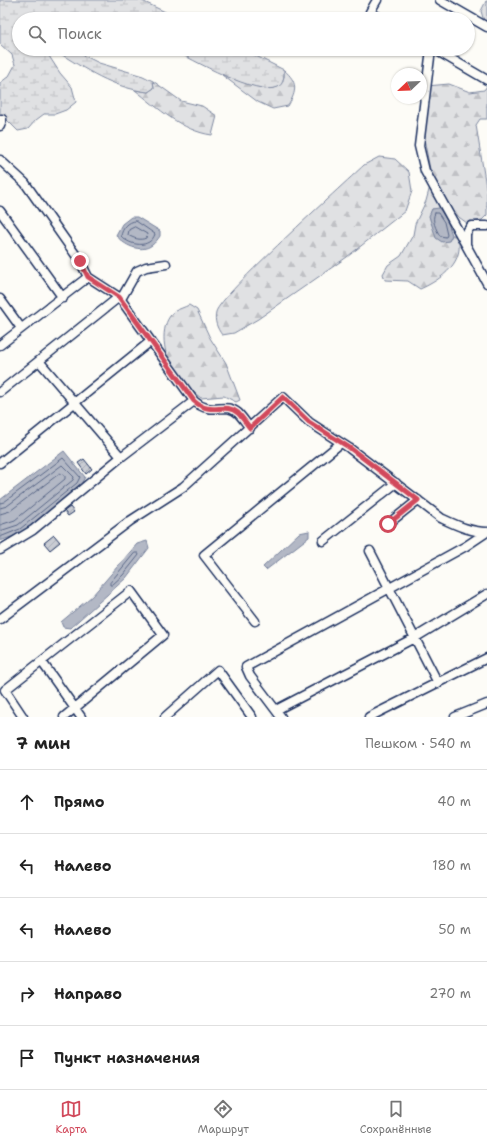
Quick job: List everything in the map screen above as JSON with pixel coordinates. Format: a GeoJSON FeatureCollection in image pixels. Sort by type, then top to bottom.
{"type":"FeatureCollection","features":[{"type":"Feature","properties":{"kind":"street"},"geometry":{"type":"LineString","coordinates":[[370,12],[377,0]]}},
{"type":"Feature","properties":{"kind":"street"},"geometry":{"type":"LineString","coordinates":[[440,0],[461,12]]}},
{"type":"Feature","properties":{"kind":"street"},"geometry":{"type":"LineString","coordinates":[[475,20],[487,27]]}},
{"type":"Feature","properties":{"kind":"street"},"geometry":{"type":"LineString","coordinates":[[432,56],[419,146],[425,171],[487,283]]}},
{"type":"Feature","properties":{"kind":"street"},"geometry":{"type":"LineString","coordinates":[[445,56],[487,80]]}},
{"type":"Feature","properties":{"kind":"street"},"geometry":{"type":"LineString","coordinates":[[0,160],[25,183],[80,261],[88,277],[120,298],[194,401],[201,407],[213,410],[225,408],[237,412],[250,428]]}},
{"type":"Feature","properties":{"kind":"street"},"geometry":{"type":"LineString","coordinates":[[0,211],[63,298]]}},
{"type":"Feature","properties":{"kind":"street"},"geometry":{"type":"LineString","coordinates":[[466,245],[466,232],[471,226],[487,226]]}},
{"type":"Feature","properties":{"kind":"street"},"geometry":{"type":"LineString","coordinates":[[0,392],[120,298],[137,271],[146,267],[166,264]]}},
{"type":"Feature","properties":{"kind":"street"},"geometry":{"type":"LineString","coordinates":[[0,345],[63,298],[88,277]]}},
{"type":"Feature","properties":{"kind":"street"},"geometry":{"type":"LineString","coordinates":[[0,299],[21,328]]}},
{"type":"Feature","properties":{"kind":"street"},"geometry":{"type":"LineString","coordinates":[[0,463],[151,341]]}},
{"type":"Feature","properties":{"kind":"street"},"geometry":{"type":"LineString","coordinates":[[39,361],[121,457]]}},
{"type":"Feature","properties":{"kind":"street"},"geometry":{"type":"LineString","coordinates":[[0,619],[130,521],[183,487],[283,397],[309,422],[341,443],[442,518],[458,526],[477,532],[487,532]]}},
{"type":"Feature","properties":{"kind":"street"},"geometry":{"type":"LineString","coordinates":[[0,550],[33,530],[121,457],[194,401]]}},
{"type":"Feature","properties":{"kind":"street"},"geometry":{"type":"LineString","coordinates":[[256,621],[204,555],[341,443]]}},
{"type":"Feature","properties":{"kind":"street"},"geometry":{"type":"LineString","coordinates":[[323,541],[396,484]]}},
{"type":"Feature","properties":{"kind":"street"},"geometry":{"type":"LineString","coordinates":[[388,524],[418,500]]}},
{"type":"Feature","properties":{"kind":"street"},"geometry":{"type":"LineString","coordinates":[[487,532],[466,546],[246,667],[250,676],[278,714],[416,637],[487,594]]}},
{"type":"Feature","properties":{"kind":"street"},"geometry":{"type":"LineString","coordinates":[[370,551],[416,637],[438,683]]}},
{"type":"Feature","properties":{"kind":"street"},"geometry":{"type":"LineString","coordinates":[[23,717],[5,690],[131,591],[163,635],[64,717]]}},
{"type":"Feature","properties":{"kind":"street"},"geometry":{"type":"LineString","coordinates":[[370,717],[487,658]]}},
{"type":"Feature","properties":{"kind":"street"},"geometry":{"type":"LineString","coordinates":[[42,662],[81,717]]}},
{"type":"Feature","properties":{"kind":"street"},"geometry":{"type":"LineString","coordinates":[[166,717],[218,670],[251,717]]}},
{"type":"Feature","properties":{"kind":"street"},"geometry":{"type":"LineString","coordinates":[[455,717],[487,704]]}},
{"type":"Feature","properties":{"kind":"green space"},"geometry":{"type":"Polygon","coordinates":[[[0,0],[140,0],[165,12],[12,12],[12,55],[0,44],[0,0]]]}},
{"type":"Feature","properties":{"kind":"green space"},"geometry":{"type":"Polygon","coordinates":[[[487,1],[487,32],[481,11],[487,1]]]}},
{"type":"Feature","properties":{"kind":"green space"},"geometry":{"type":"Polygon","coordinates":[[[12,56],[49,56],[60,73],[72,87],[76,102],[66,110],[55,114],[44,114],[28,129],[18,131],[0,113],[0,83],[9,76],[15,65],[12,56]]]}},
{"type":"Feature","properties":{"kind":"green space"},"geometry":{"type":"Polygon","coordinates":[[[64,56],[85,56],[99,63],[143,76],[153,81],[154,88],[148,92],[135,90],[111,82],[64,56]]]}},
{"type":"Feature","properties":{"kind":"green space"},"geometry":{"type":"Polygon","coordinates":[[[186,56],[256,56],[284,70],[283,80],[280,86],[268,89],[241,82],[186,56]]]}},
{"type":"Feature","properties":{"kind":"green space"},"geometry":{"type":"Polygon","coordinates":[[[284,70],[289,74],[294,83],[295,87],[293,96],[288,106],[273,109],[258,102],[222,75],[265,89],[277,87],[284,77],[284,70]]]}},
{"type":"Feature","properties":{"kind":"green space"},"geometry":{"type":"Polygon","coordinates":[[[153,81],[181,101],[202,106],[217,116],[212,135],[201,133],[181,124],[135,90],[148,92],[154,88],[153,81]]]}},
{"type":"Feature","properties":{"kind":"green space"},"geometry":{"type":"Polygon","coordinates":[[[449,84],[470,92],[484,90],[487,86],[487,119],[480,119],[476,125],[487,193],[487,215],[482,220],[467,223],[449,210],[432,209],[430,215],[431,224],[449,241],[452,235],[457,235],[459,244],[458,253],[455,261],[444,275],[420,289],[408,281],[385,280],[383,274],[388,265],[401,256],[413,235],[415,224],[426,201],[432,179],[422,129],[425,104],[427,104],[427,86],[449,84]]]}},
{"type":"Feature","properties":{"kind":"green space"},"geometry":{"type":"Polygon","coordinates":[[[379,157],[395,159],[409,172],[412,191],[405,211],[347,257],[258,319],[234,333],[222,335],[217,327],[215,318],[216,312],[223,302],[259,263],[309,216],[364,165],[379,157]]]}},
{"type":"Feature","properties":{"kind":"green space"},"geometry":{"type":"Polygon","coordinates":[[[189,305],[197,310],[210,338],[226,363],[240,400],[236,402],[224,396],[201,398],[184,384],[171,366],[166,353],[164,337],[166,323],[175,311],[189,305]]]}},
{"type":"Feature","properties":{"kind":"water"},"geometry":{"type":"Polygon","coordinates":[[[439,208],[447,220],[452,235],[449,241],[442,242],[436,238],[429,216],[432,209],[439,208]]]}},
{"type":"Feature","properties":{"kind":"water"},"geometry":{"type":"Polygon","coordinates":[[[131,217],[137,217],[160,231],[160,236],[148,248],[143,249],[132,247],[119,239],[116,235],[122,224],[131,217]]]}},
{"type":"Feature","properties":{"kind":"water"},"geometry":{"type":"Polygon","coordinates":[[[64,451],[85,477],[80,486],[22,533],[0,541],[0,500],[64,451]]]}},
{"type":"Feature","properties":{"kind":"water"},"geometry":{"type":"Polygon","coordinates":[[[309,531],[309,537],[266,570],[263,567],[299,533],[309,531]]]}},
{"type":"Feature","properties":{"kind":"water"},"geometry":{"type":"Polygon","coordinates":[[[147,541],[149,548],[126,578],[70,628],[63,627],[61,622],[92,596],[137,544],[147,541]]]}},
{"type":"Feature","properties":{"kind":"building"},"geometry":{"type":"Polygon","coordinates":[[[84,459],[92,469],[86,474],[78,463],[84,459]]]}},
{"type":"Feature","properties":{"kind":"building"},"geometry":{"type":"Polygon","coordinates":[[[70,507],[74,512],[68,516],[64,511],[70,507]]]}},
{"type":"Feature","properties":{"kind":"building"},"geometry":{"type":"Polygon","coordinates":[[[54,535],[60,542],[50,550],[44,543],[54,535]]]}},
{"type":"Feature","properties":{"kind":"route"},"geometry":{"type":"LineString","coordinates":[[80,261],[88,277],[119,297],[194,401],[201,407],[213,410],[225,408],[237,412],[250,428],[283,397],[309,422],[350,448],[418,500],[388,524]]}}]}
